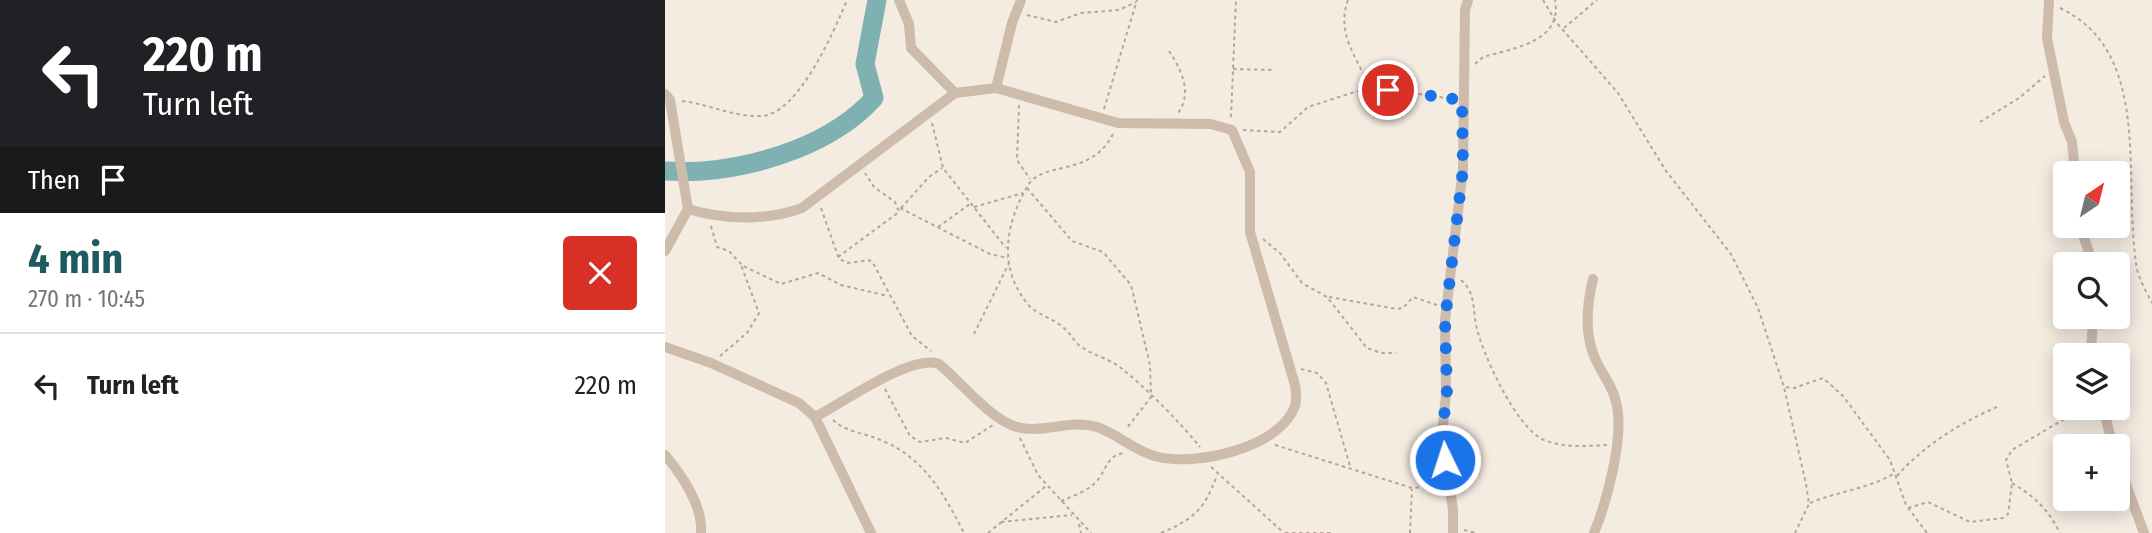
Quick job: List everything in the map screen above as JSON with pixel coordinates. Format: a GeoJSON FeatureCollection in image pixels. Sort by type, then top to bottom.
{"type":"FeatureCollection","features":[{"type":"Feature","properties":{"kind":"street"},"geometry":{"type":"LineString","coordinates":[[899,0],[909,23],[912,48],[955,93]]}},
{"type":"Feature","properties":{"kind":"street"},"geometry":{"type":"LineString","coordinates":[[996,88],[1021,0]]}},
{"type":"Feature","properties":{"kind":"street"},"geometry":{"type":"LineString","coordinates":[[1453,533],[1453,510],[1442,435],[1447,390],[1446,312],[1453,272],[1463,169],[1462,100],[1465,74],[1465,10],[1468,0]]}},
{"type":"Feature","properties":{"kind":"street"},"geometry":{"type":"LineString","coordinates":[[2049,2],[2047,38],[2064,122],[2072,142],[2074,161]]}},
{"type":"Feature","properties":{"kind":"street"},"geometry":{"type":"LineString","coordinates":[[688,209],[736,218],[785,214],[817,197],[861,166],[955,93],[996,88],[1020,93],[1101,120],[1164,125],[1211,124],[1233,130],[1250,172],[1250,226],[1261,273],[1291,366],[1296,404],[1289,417],[1260,441],[1206,458],[1160,458],[1134,450],[1097,427],[1018,427],[1001,419],[939,364],[927,360],[918,362],[815,417]]}},
{"type":"Feature","properties":{"kind":"street"},"geometry":{"type":"LineString","coordinates":[[665,251],[688,209],[681,154],[668,97]]}},
{"type":"Feature","properties":{"kind":"street"},"geometry":{"type":"LineString","coordinates":[[1593,279],[1587,306],[1593,356],[1616,399],[1618,414],[1608,497],[1594,533]]}},
{"type":"Feature","properties":{"kind":"street"},"geometry":{"type":"LineString","coordinates":[[665,347],[784,394],[815,417],[871,533]]}},
{"type":"Feature","properties":{"kind":"street"},"geometry":{"type":"LineString","coordinates":[[665,456],[677,469],[698,510],[701,533]]}},
{"type":"Feature","properties":{"kind":"street"},"geometry":{"type":"LineString","coordinates":[[2130,495],[2144,533]]}},
{"type":"Feature","properties":{"kind":"path"},"geometry":{"type":"LineString","coordinates":[[668,97],[743,116],[775,114],[789,102],[825,50],[847,0]]}},
{"type":"Feature","properties":{"kind":"path"},"geometry":{"type":"LineString","coordinates":[[1236,0],[1232,70],[1233,130],[1280,132],[1308,107],[1370,87],[1462,100]]}},
{"type":"Feature","properties":{"kind":"path"},"geometry":{"type":"LineString","coordinates":[[1348,0],[1343,13],[1344,35],[1370,87]]}},
{"type":"Feature","properties":{"kind":"path"},"geometry":{"type":"LineString","coordinates":[[1543,0],[1556,22],[1618,93],[1666,171],[1731,254],[1758,308],[1784,387],[1809,504],[1795,533]]}},
{"type":"Feature","properties":{"kind":"path"},"geometry":{"type":"LineString","coordinates":[[1465,74],[1483,57],[1546,35],[1556,22],[1555,0]]}},
{"type":"Feature","properties":{"kind":"path"},"geometry":{"type":"LineString","coordinates":[[1563,29],[1597,0]]}},
{"type":"Feature","properties":{"kind":"path"},"geometry":{"type":"LineString","coordinates":[[1016,11],[1056,22],[1081,13],[1119,10],[1136,1]]}},
{"type":"Feature","properties":{"kind":"path"},"geometry":{"type":"LineString","coordinates":[[1101,120],[1136,1]]}},
{"type":"Feature","properties":{"kind":"path"},"geometry":{"type":"LineString","coordinates":[[2049,2],[2093,24]]}},
{"type":"Feature","properties":{"kind":"path"},"geometry":{"type":"LineString","coordinates":[[1164,125],[1184,102],[1181,72],[1169,51]]}},
{"type":"Feature","properties":{"kind":"path"},"geometry":{"type":"LineString","coordinates":[[1980,122],[2019,98],[2055,68]]}},
{"type":"Feature","properties":{"kind":"path"},"geometry":{"type":"LineString","coordinates":[[1232,70],[1275,70]]}},
{"type":"Feature","properties":{"kind":"path"},"geometry":{"type":"LineString","coordinates":[[1020,93],[1017,160],[1031,180]]}},
{"type":"Feature","properties":{"kind":"path"},"geometry":{"type":"LineString","coordinates":[[931,112],[932,133],[943,168],[1007,249]]}},
{"type":"Feature","properties":{"kind":"path"},"geometry":{"type":"LineString","coordinates":[[1118,123],[1109,141],[1094,156],[1064,170],[1039,173],[1023,193],[1010,223],[1007,249],[1009,262],[1025,301],[1065,328],[1084,349],[1119,366],[1166,408],[1217,474],[1284,533],[1331,533]]}},
{"type":"Feature","properties":{"kind":"path"},"geometry":{"type":"LineString","coordinates":[[861,166],[874,187],[900,208],[990,254],[1008,258]]}},
{"type":"Feature","properties":{"kind":"path"},"geometry":{"type":"LineString","coordinates":[[838,257],[897,214],[929,177],[943,168]]}},
{"type":"Feature","properties":{"kind":"path"},"geometry":{"type":"LineString","coordinates":[[2136,171],[2136,265],[2152,303]]}},
{"type":"Feature","properties":{"kind":"path"},"geometry":{"type":"LineString","coordinates":[[1026,188],[1072,241],[1103,252],[1131,285],[1150,365],[1151,397],[1134,416],[1120,441]]}},
{"type":"Feature","properties":{"kind":"path"},"geometry":{"type":"LineString","coordinates":[[973,207],[1023,193]]}},
{"type":"Feature","properties":{"kind":"path"},"geometry":{"type":"LineString","coordinates":[[817,197],[838,257],[848,263],[873,263],[912,336],[927,347],[939,364]]}},
{"type":"Feature","properties":{"kind":"path"},"geometry":{"type":"LineString","coordinates":[[937,227],[970,204]]}},
{"type":"Feature","properties":{"kind":"path"},"geometry":{"type":"LineString","coordinates":[[709,215],[716,245],[729,251],[740,264],[758,306],[756,323],[735,345],[711,363]]}},
{"type":"Feature","properties":{"kind":"path"},"geometry":{"type":"LineString","coordinates":[[1250,226],[1280,253],[1302,283],[1327,297],[1347,303],[1371,303],[1397,309],[1403,308],[1413,297],[1436,304],[1446,312]]}},
{"type":"Feature","properties":{"kind":"path"},"geometry":{"type":"LineString","coordinates":[[974,334],[1009,262]]}},
{"type":"Feature","properties":{"kind":"path"},"geometry":{"type":"LineString","coordinates":[[740,264],[781,285],[818,273],[841,285],[889,296]]}},
{"type":"Feature","properties":{"kind":"path"},"geometry":{"type":"LineString","coordinates":[[1453,272],[1466,284],[1474,303],[1484,352],[1523,422],[1540,439],[1563,446],[1615,445]]}},
{"type":"Feature","properties":{"kind":"path"},"geometry":{"type":"LineString","coordinates":[[1327,297],[1367,348],[1381,353],[1396,353]]}},
{"type":"Feature","properties":{"kind":"path"},"geometry":{"type":"LineString","coordinates":[[1291,366],[1317,373],[1326,383],[1350,467]]}},
{"type":"Feature","properties":{"kind":"path"},"geometry":{"type":"LineString","coordinates":[[1784,387],[1794,388],[1823,378],[1843,396],[1890,460],[1908,508],[1927,533]]}},
{"type":"Feature","properties":{"kind":"path"},"geometry":{"type":"LineString","coordinates":[[881,382],[910,436],[920,442],[946,438],[965,443],[1001,419]]}},
{"type":"Feature","properties":{"kind":"path"},"geometry":{"type":"LineString","coordinates":[[1809,504],[1829,495],[1873,486],[1896,475],[1914,457],[1968,420],[1997,407]]}},
{"type":"Feature","properties":{"kind":"path"},"geometry":{"type":"LineString","coordinates":[[825,412],[842,428],[885,441],[903,451],[924,469],[936,482],[964,533]]}},
{"type":"Feature","properties":{"kind":"path"},"geometry":{"type":"LineString","coordinates":[[1908,508],[1928,502],[1970,522],[2003,518],[2008,514],[2012,483],[2006,460],[2012,450],[2063,420]]}},
{"type":"Feature","properties":{"kind":"path"},"geometry":{"type":"LineString","coordinates":[[1018,427],[1022,447],[1047,485],[1091,533]]}},
{"type":"Feature","properties":{"kind":"path"},"geometry":{"type":"LineString","coordinates":[[1260,441],[1412,488],[1448,486]]}},
{"type":"Feature","properties":{"kind":"path"},"geometry":{"type":"LineString","coordinates":[[1061,501],[1096,481],[1112,457],[1134,450]]}},
{"type":"Feature","properties":{"kind":"path"},"geometry":{"type":"LineString","coordinates":[[1161,533],[1180,525],[1200,511],[1209,497],[1217,474]]}},
{"type":"Feature","properties":{"kind":"path"},"geometry":{"type":"LineString","coordinates":[[2012,483],[2043,505],[2060,533]]}},
{"type":"Feature","properties":{"kind":"path"},"geometry":{"type":"LineString","coordinates":[[988,533],[1047,485]]}},
{"type":"Feature","properties":{"kind":"path"},"geometry":{"type":"LineString","coordinates":[[1411,533],[1412,488]]}},
{"type":"Feature","properties":{"kind":"path"},"geometry":{"type":"LineString","coordinates":[[1000,522],[1072,515]]}},
{"type":"Feature","properties":{"kind":"path"},"geometry":{"type":"LineString","coordinates":[[1079,523],[1081,533]]}},
{"type":"Feature","properties":{"kind":"waterway"},"geometry":{"type":"LineString","coordinates":[[665,171],[726,168],[772,158],[818,140],[858,114],[874,98],[865,64],[877,0]]}},
{"type":"Feature","properties":{"kind":"route"},"geometry":{"type":"LineString","coordinates":[[1388,90],[1462,100],[1463,169],[1458,192],[1453,272],[1445,320],[1447,390],[1442,435],[1445,460]]}}]}
